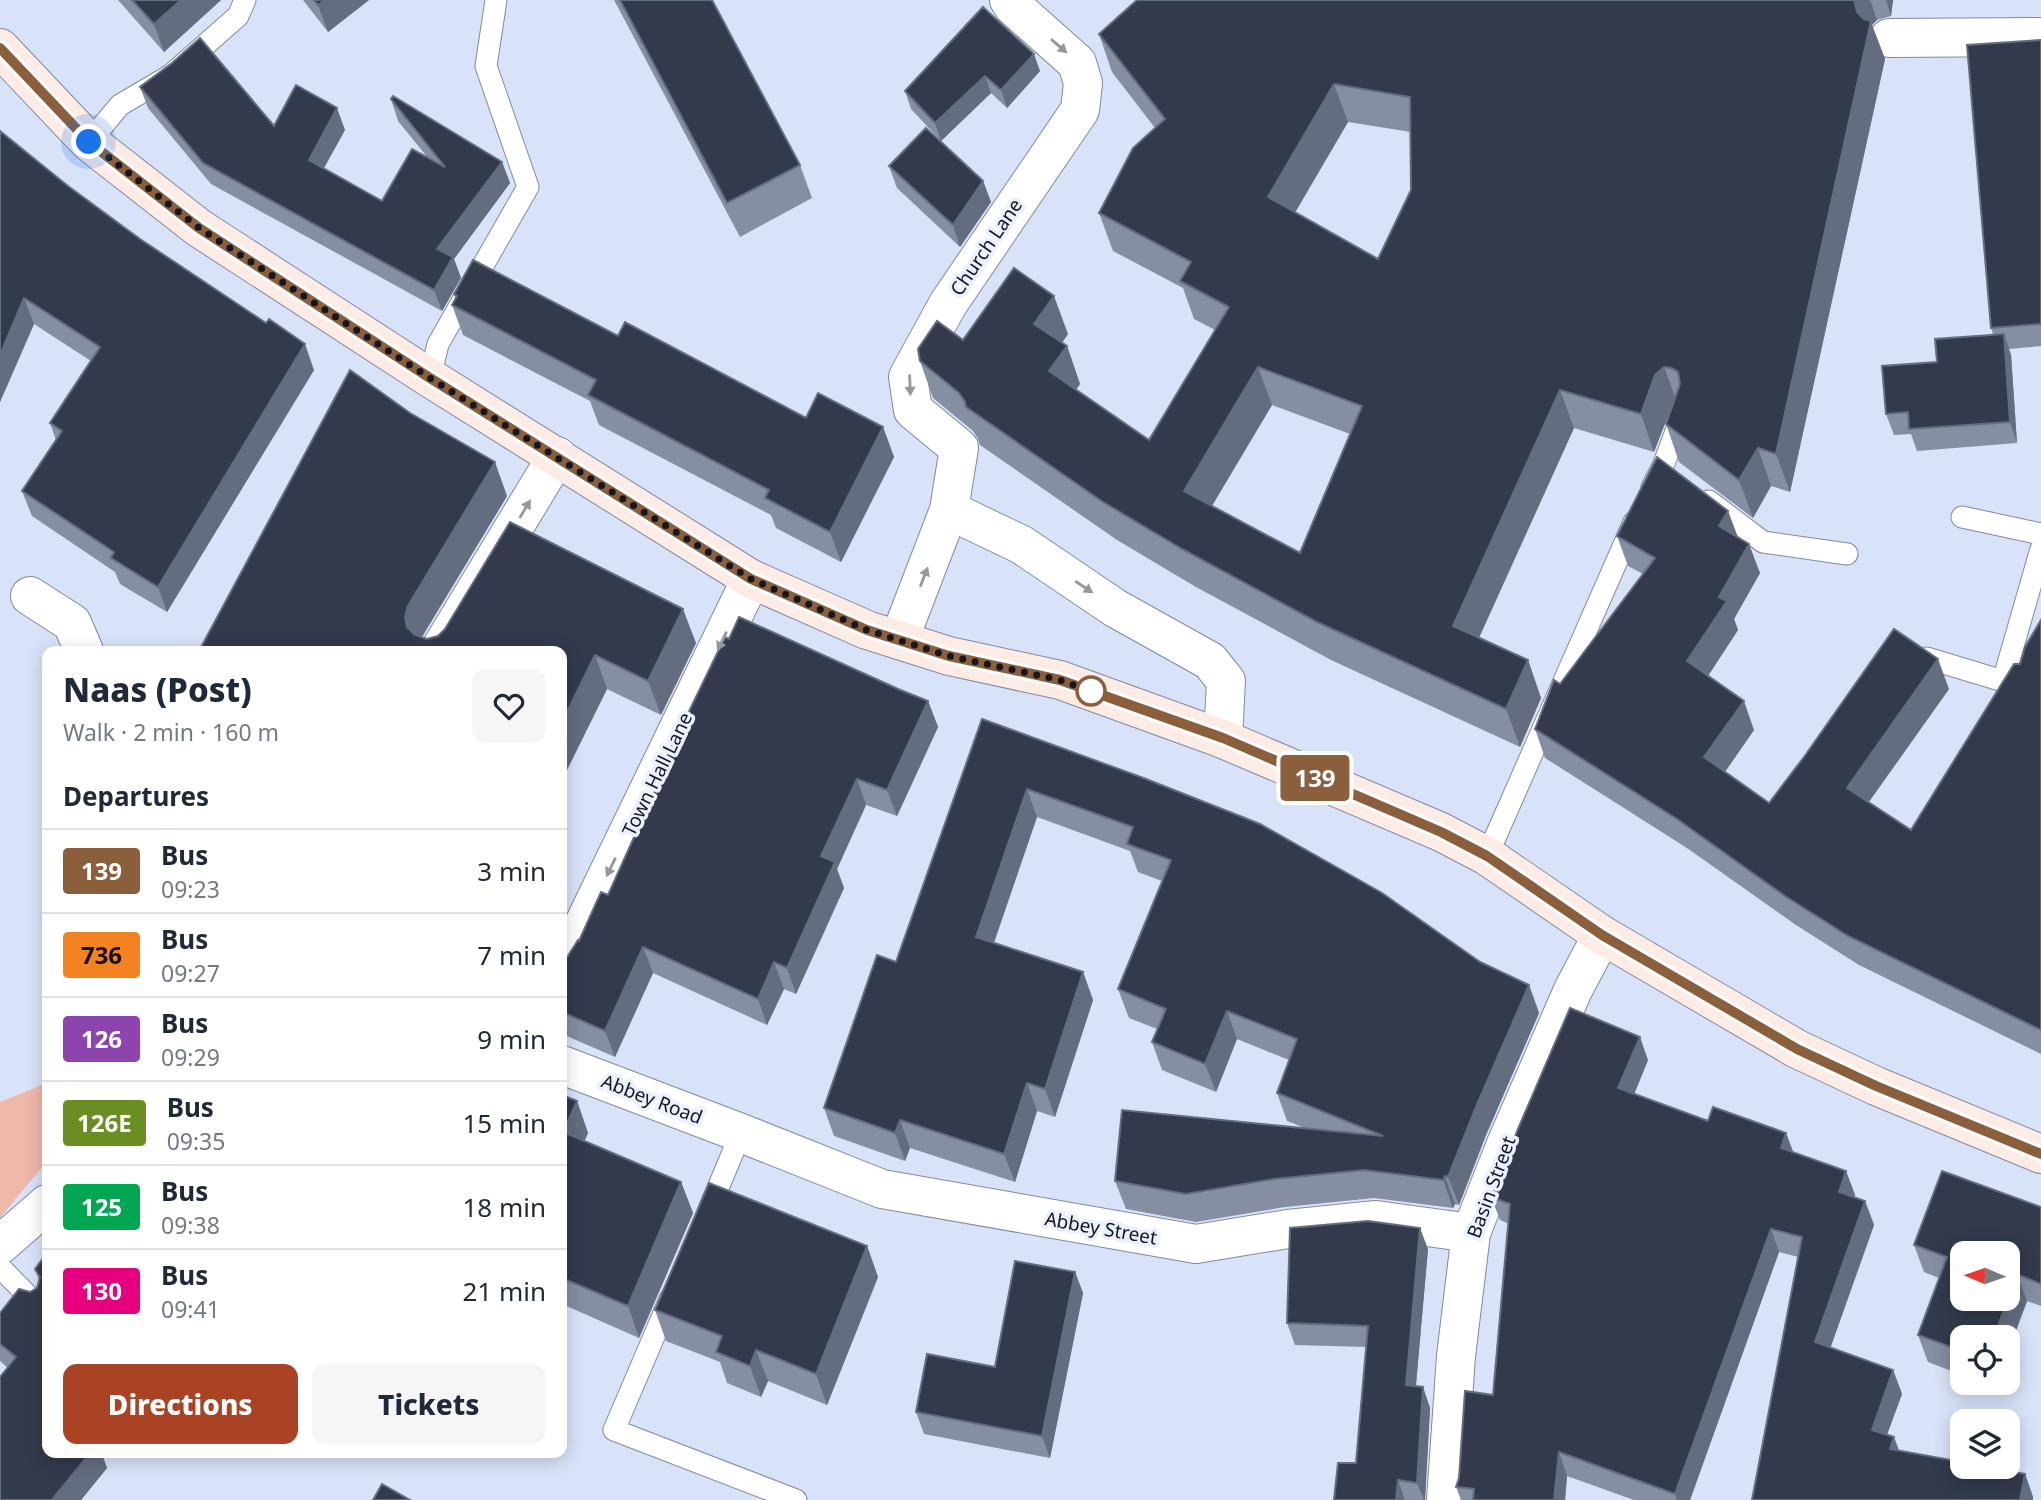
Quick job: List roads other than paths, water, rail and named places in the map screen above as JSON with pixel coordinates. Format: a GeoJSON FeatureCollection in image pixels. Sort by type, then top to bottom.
{"type":"FeatureCollection","features":[{"type":"Feature","properties":{"kind":"main road"},"geometry":{"type":"LineString","coordinates":[[0,48],[89,142],[199,228],[430,378],[751,579],[867,630],[949,656],[1060,680],[1223,738],[1441,832],[1487,856],[1602,935],[1797,1049],[1876,1086],[2041,1154]]}},
{"type":"Feature","properties":{"kind":"street","name":"Church Lane"},"geometry":{"type":"LineString","coordinates":[[949,510],[958,448],[913,411],[908,377],[948,303],[1080,110],[1083,83],[1077,62],[1009,0]]}},
{"type":"Feature","properties":{"kind":"street"},"geometry":{"type":"LineString","coordinates":[[1889,38],[2041,37]]}},
{"type":"Feature","properties":{"kind":"street"},"geometry":{"type":"LineString","coordinates":[[442,646],[557,456]]}},
{"type":"Feature","properties":{"kind":"street"},"geometry":{"type":"LineString","coordinates":[[898,640],[949,510],[1022,545],[1115,608],[1210,662],[1226,681],[1223,738]]}},
{"type":"Feature","properties":{"kind":"street","name":"Town Hall Lane"},"geometry":{"type":"LineString","coordinates":[[567,959],[751,579]]}},
{"type":"Feature","properties":{"kind":"street"},"geometry":{"type":"LineString","coordinates":[[30,596],[72,623],[82,646]]}},
{"type":"Feature","properties":{"kind":"street","name":"Basin Street"},"geometry":{"type":"LineString","coordinates":[[1446,1500],[1456,1356],[1471,1233],[1511,1132],[1573,990],[1602,935]]}},
{"type":"Feature","properties":{"kind":"street","name":"Abbey Road"},"geometry":{"type":"LineString","coordinates":[[567,1067],[741,1133]]}},
{"type":"Feature","properties":{"kind":"street","name":"Abbey Street"},"geometry":{"type":"LineString","coordinates":[[741,1133],[882,1189],[1196,1244],[1288,1229],[1376,1220],[1471,1233]]}},
{"type":"Feature","properties":{"kind":"street"},"geometry":{"type":"LineString","coordinates":[[0,1245],[42,1208]]}},
{"type":"Feature","properties":{"kind":"lane"},"geometry":{"type":"LineString","coordinates":[[89,142],[120,105],[171,75],[238,16],[244,0]]}},
{"type":"Feature","properties":{"kind":"lane"},"geometry":{"type":"LineString","coordinates":[[430,378],[438,344],[528,187],[486,66],[496,0]]}},
{"type":"Feature","properties":{"kind":"lane"},"geometry":{"type":"LineString","coordinates":[[1487,856],[1625,539],[1668,470],[1681,418]]}},
{"type":"Feature","properties":{"kind":"lane"},"geometry":{"type":"LineString","coordinates":[[1696,491],[1763,541],[1847,554]]}},
{"type":"Feature","properties":{"kind":"lane"},"geometry":{"type":"LineString","coordinates":[[1962,517],[2041,534]]}},
{"type":"Feature","properties":{"kind":"lane"},"geometry":{"type":"LineString","coordinates":[[1927,658],[2003,681],[2041,549]]}},
{"type":"Feature","properties":{"kind":"lane"},"geometry":{"type":"LineString","coordinates":[[699,1232],[741,1133]]}},
{"type":"Feature","properties":{"kind":"lane"},"geometry":{"type":"LineString","coordinates":[[0,1267],[36,1304]]}},
{"type":"Feature","properties":{"kind":"lane"},"geometry":{"type":"LineString","coordinates":[[678,1282],[614,1430],[796,1500]]}}]}
